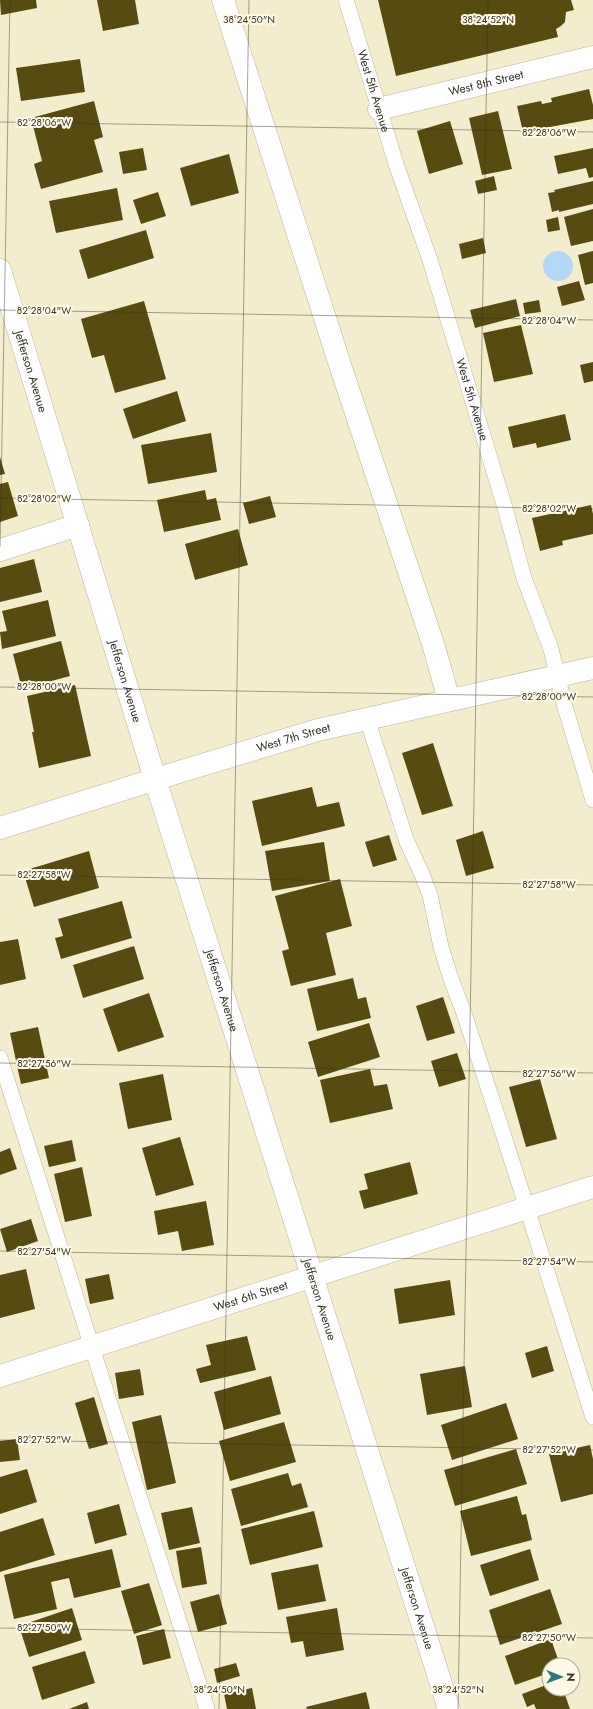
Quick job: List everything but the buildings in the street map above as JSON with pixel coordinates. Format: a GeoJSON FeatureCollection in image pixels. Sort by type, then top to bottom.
{"type":"FeatureCollection","features":[{"type":"Feature","properties":{"kind":"street"},"geometry":{"type":"LineString","coordinates":[[223,0],[342,371],[434,647],[449,700]]}},
{"type":"Feature","properties":{"kind":"street","name":"West 8th Street"},"geometry":{"type":"LineString","coordinates":[[379,109],[593,57]]}},
{"type":"Feature","properties":{"kind":"street","name":"Jefferson Avenue"},"geometry":{"type":"LineString","coordinates":[[0,270],[155,779],[449,1709]]}},
{"type":"Feature","properties":{"kind":"street"},"geometry":{"type":"LineString","coordinates":[[0,550],[78,525]]}},
{"type":"Feature","properties":{"kind":"street","name":"West 7th Street"},"geometry":{"type":"LineString","coordinates":[[0,828],[295,737],[449,700],[593,668]]}},
{"type":"Feature","properties":{"kind":"street","name":"West 6th Street"},"geometry":{"type":"LineString","coordinates":[[0,1376],[593,1187]]}},
{"type":"Feature","properties":{"kind":"lane","name":"West 5th Avenue"},"geometry":{"type":"LineString","coordinates":[[346,0],[379,109],[439,290],[505,508],[524,578],[551,649],[567,714],[593,800]]}},
{"type":"Feature","properties":{"kind":"lane"},"geometry":{"type":"LineString","coordinates":[[367,719],[407,842],[430,895],[441,947],[527,1208],[593,1417]]}},
{"type":"Feature","properties":{"kind":"lane"},"geometry":{"type":"LineString","coordinates":[[0,1058],[207,1709]]}},
{"type":"Feature","properties":{"kind":"water"},"geometry":{"type":"Polygon","coordinates":[[[558,251],[568,256],[573,266],[568,276],[558,281],[548,276],[543,266],[548,256],[558,251]]]}}]}
